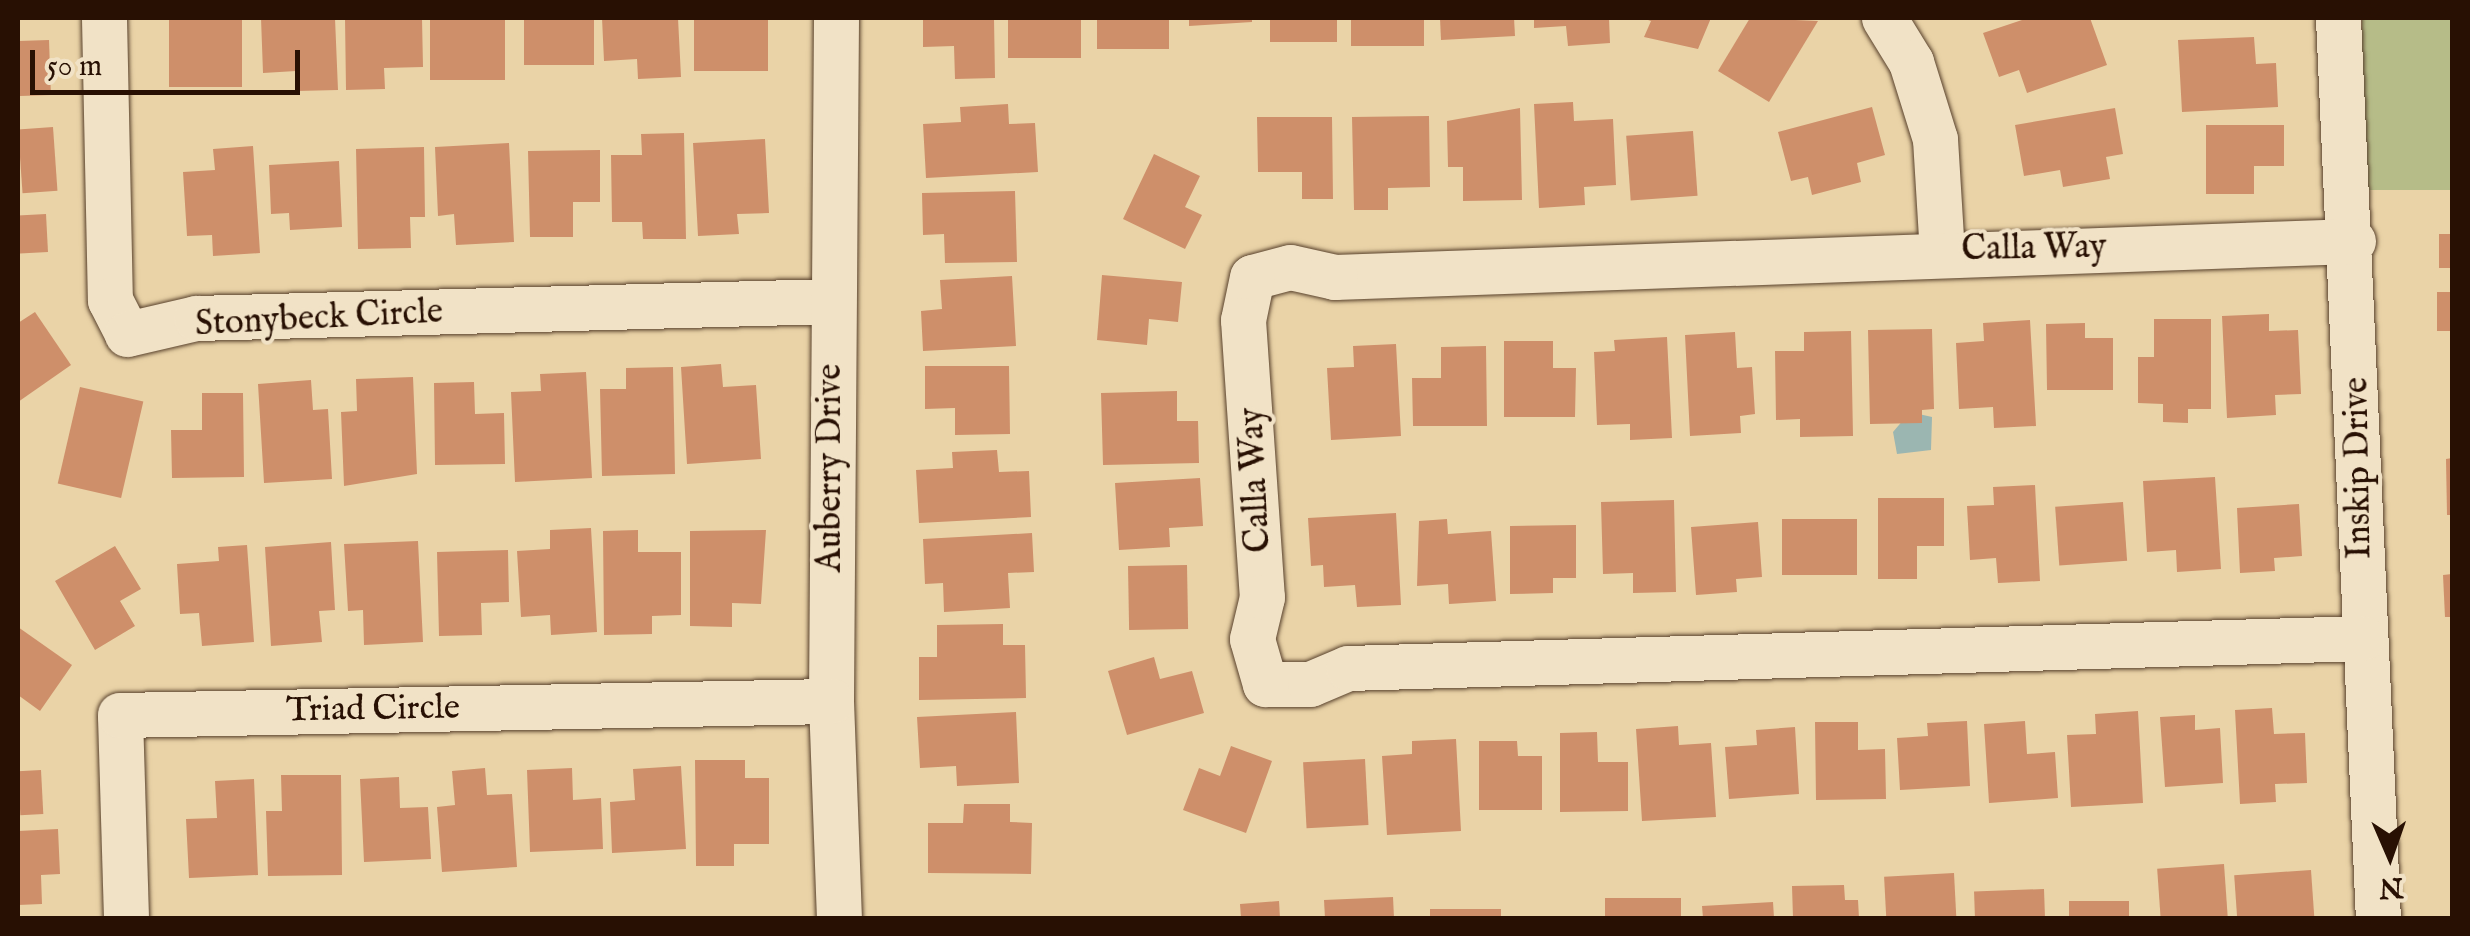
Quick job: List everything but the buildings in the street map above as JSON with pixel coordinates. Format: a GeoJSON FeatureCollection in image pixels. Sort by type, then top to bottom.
{"type":"FeatureCollection","features":[{"type":"Feature","properties":{"kind":"street","name":"Stonybeck Circle"},"geometry":{"type":"LineString","coordinates":[[104,18],[110,300],[127,334],[196,318],[832,300]]}},
{"type":"Feature","properties":{"kind":"street","name":"Auberry Drive"},"geometry":{"type":"LineString","coordinates":[[836,18],[830,700],[839,918]]}},
{"type":"Feature","properties":{"kind":"street"},"geometry":{"type":"LineString","coordinates":[[1884,18],[1911,62],[1935,139],[1942,252]]}},
{"type":"Feature","properties":{"kind":"street","name":"Inskip Drive"},"geometry":{"type":"LineString","coordinates":[[2338,18],[2353,242],[2362,638],[2378,918]]}},
{"type":"Feature","properties":{"kind":"street","name":"Calla Way"},"geometry":{"type":"LineString","coordinates":[[2353,242],[1942,252],[1335,277],[1290,267],[1252,277],[1243,320],[1262,597],[1252,638],[1265,684],[1310,684],[1348,668],[2362,638]]}},
{"type":"Feature","properties":{"kind":"street","name":"Triad Circle"},"geometry":{"type":"LineString","coordinates":[[126,918],[120,714],[830,700]]}},
{"type":"Feature","properties":{"kind":"green space"},"geometry":{"type":"Polygon","coordinates":[[[2362,18],[2452,18],[2452,190],[2362,190],[2362,18]]]}},
{"type":"Feature","properties":{"kind":"water"},"geometry":{"type":"Polygon","coordinates":[[[1910,412],[1932,417],[1931,450],[1897,454],[1893,432],[1910,412]]]}}]}
